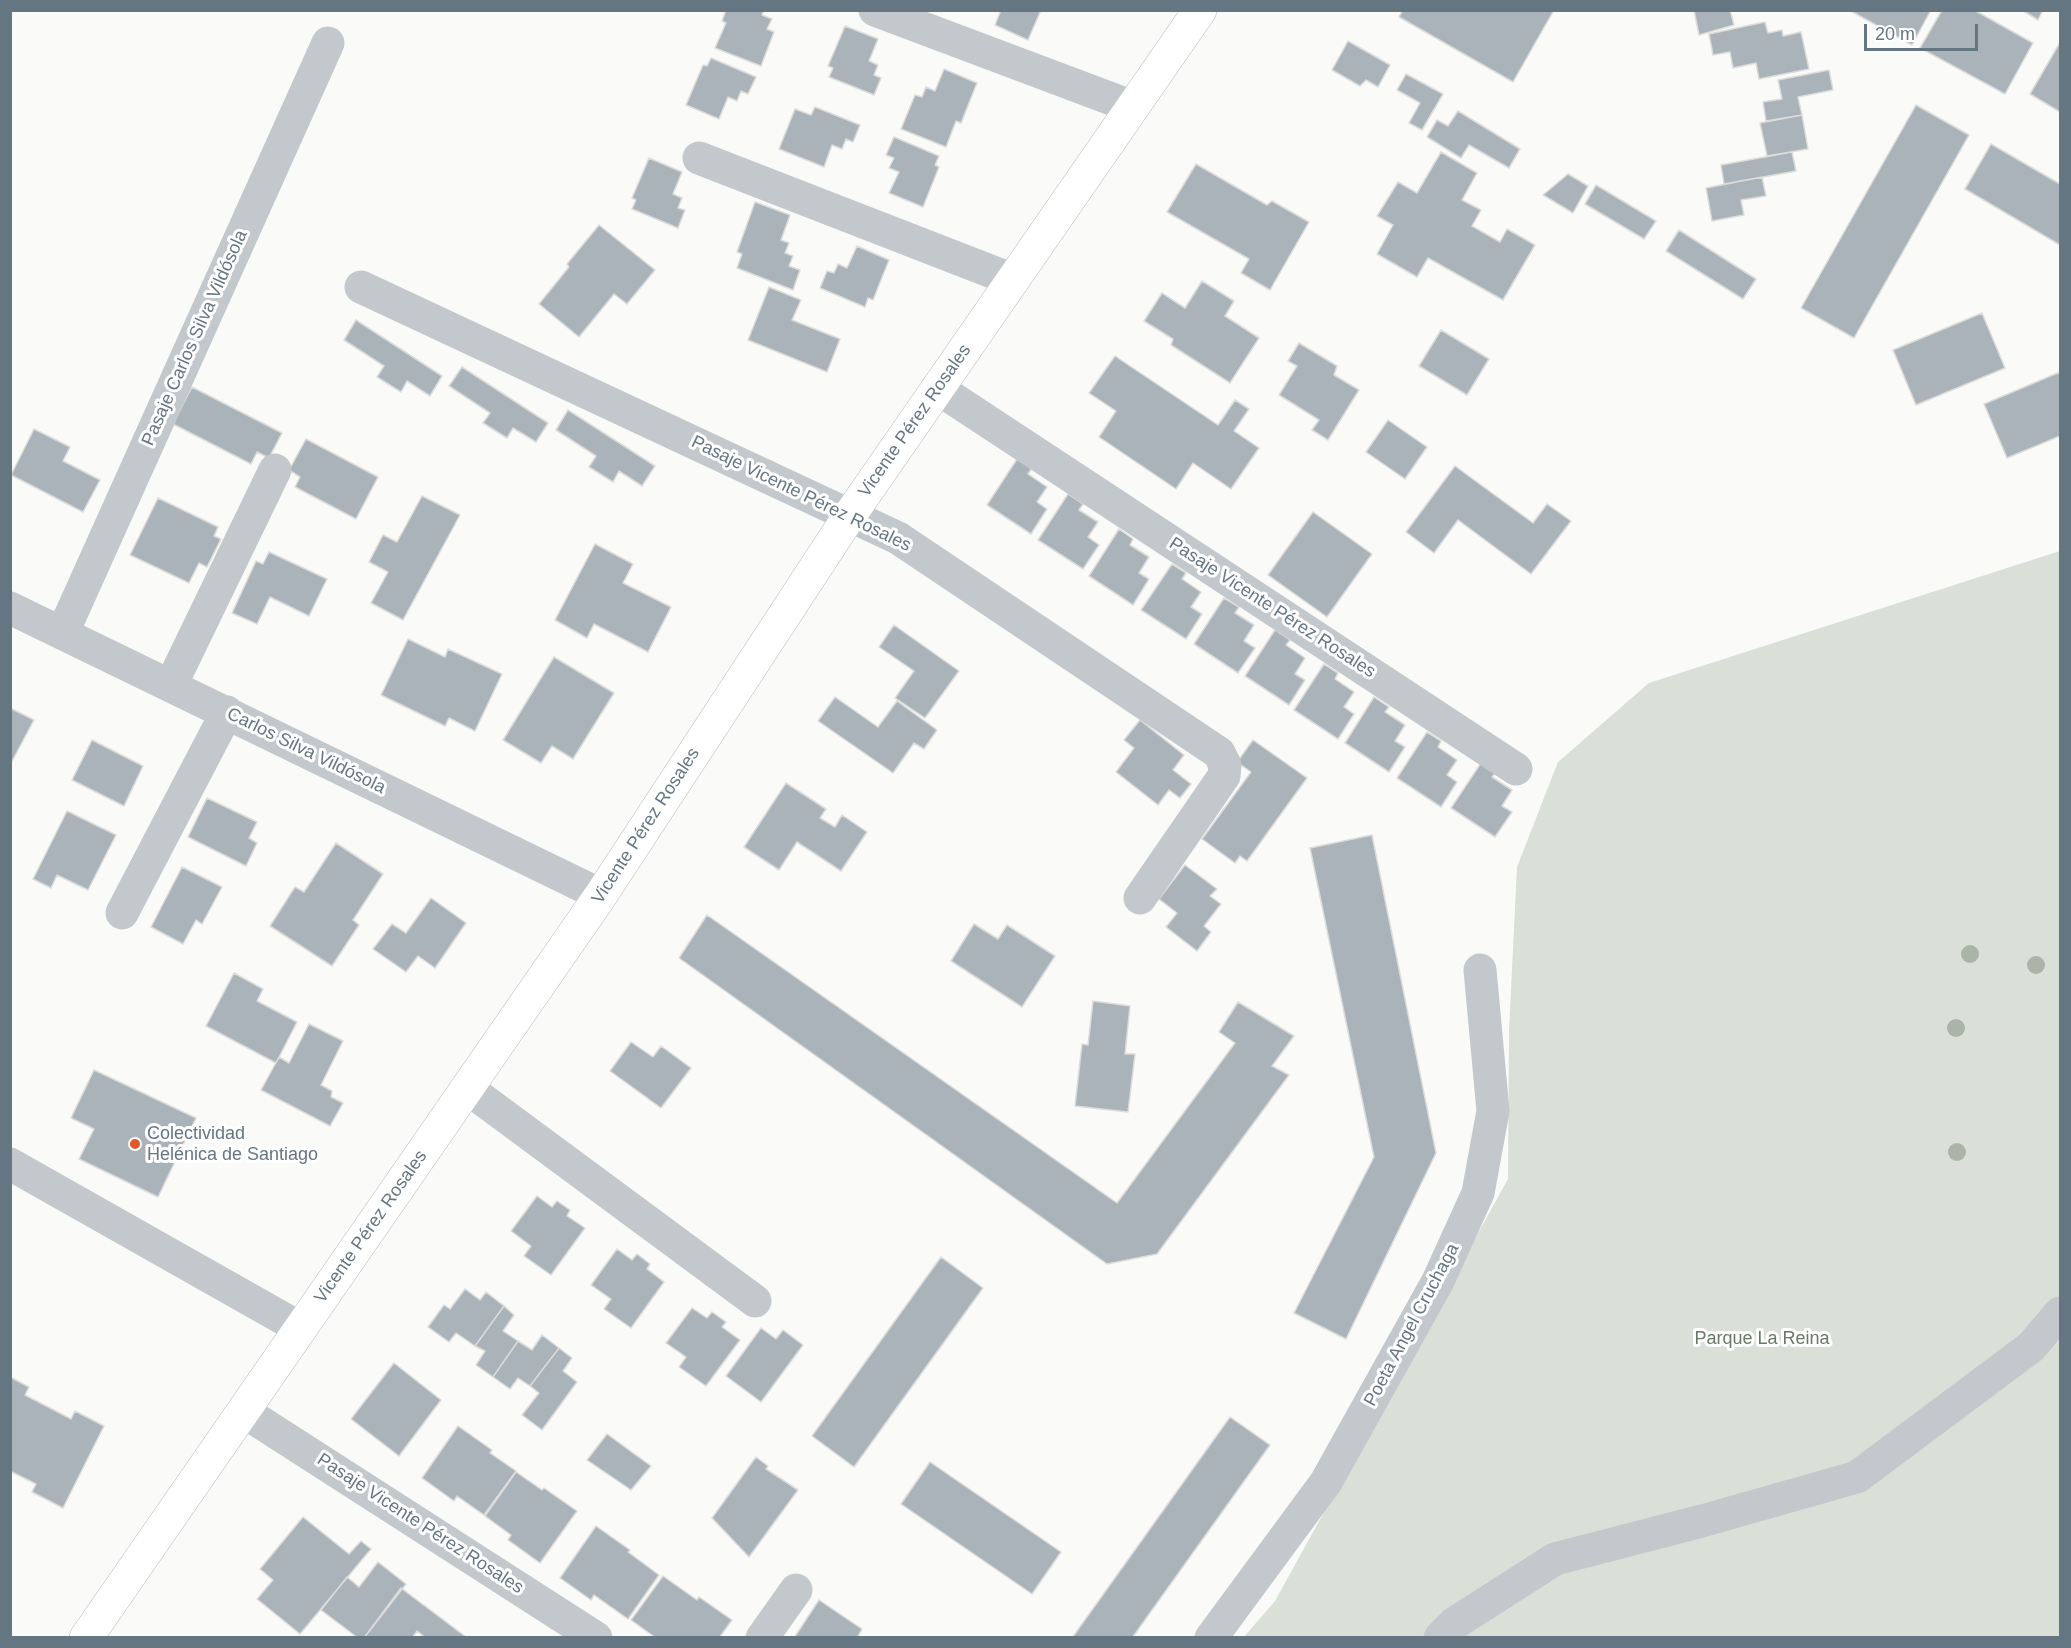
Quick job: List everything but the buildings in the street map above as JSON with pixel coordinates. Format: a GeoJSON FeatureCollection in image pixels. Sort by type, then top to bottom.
{"type":"FeatureCollection","features":[{"type":"Feature","properties":{"kind":"main road","name":"Vicente Pérez Rosales"},"geometry":{"type":"LineString","coordinates":[[86,1638],[601,895],[850,515],[1200,10]]}},
{"type":"Feature","properties":{"kind":"street"},"geometry":{"type":"LineString","coordinates":[[875,10],[1133,107]]}},
{"type":"Feature","properties":{"kind":"street","name":"Pasaje Carlos Silva Vildósola"},"geometry":{"type":"LineString","coordinates":[[63,632],[328,43]]}},
{"type":"Feature","properties":{"kind":"street"},"geometry":{"type":"LineString","coordinates":[[699,158],[1013,280]]}},
{"type":"Feature","properties":{"kind":"street","name":"Pasaje Vicente Pérez Rosales"},"geometry":{"type":"LineString","coordinates":[[362,287],[898,538],[1219,753],[1225,765],[1224,776],[1140,898]]}},
{"type":"Feature","properties":{"kind":"street","name":"Pasaje Vicente Pérez Rosales"},"geometry":{"type":"LineString","coordinates":[[938,388],[1516,769]]}},
{"type":"Feature","properties":{"kind":"street"},"geometry":{"type":"LineString","coordinates":[[171,686],[275,470]]}},
{"type":"Feature","properties":{"kind":"street","name":"Carlos Silva Vildósola"},"geometry":{"type":"LineString","coordinates":[[10,608],[601,895]]}},
{"type":"Feature","properties":{"kind":"street"},"geometry":{"type":"LineString","coordinates":[[122,913],[227,712]]}},
{"type":"Feature","properties":{"kind":"street","name":"Poeta Angel Cruchaga"},"geometry":{"type":"LineString","coordinates":[[1211,1638],[1326,1482],[1438,1281],[1478,1193],[1493,1111],[1480,970]]}},
{"type":"Feature","properties":{"kind":"street"},"geometry":{"type":"LineString","coordinates":[[467,1088],[755,1301]]}},
{"type":"Feature","properties":{"kind":"street"},"geometry":{"type":"LineString","coordinates":[[10,1164],[300,1329]]}},
{"type":"Feature","properties":{"kind":"street"},"geometry":{"type":"LineString","coordinates":[[1440,1638],[1455,1623],[1555,1559],[1857,1478],[2031,1347],[2061,1313]]}},
{"type":"Feature","properties":{"kind":"street","name":"Pasaje Vicente Pérez Rosales"},"geometry":{"type":"LineString","coordinates":[[243,1411],[597,1638]]}},
{"type":"Feature","properties":{"kind":"street"},"geometry":{"type":"LineString","coordinates":[[762,1638],[796,1590]]}},
{"type":"Feature","properties":{"kind":"green space","name":"Parque La Reina"},"geometry":{"type":"Polygon","coordinates":[[[2060,551],[2060,1637],[1243,1638],[1275,1601],[1508,1179],[1509,1031],[1517,867],[1558,762],[1649,683],[2060,551]]]}},
{"type":"Feature","properties":{"kind":"place","name":"Colectividad Helénica de Santiago"},"geometry":{"type":"Point","coordinates":[135,1144]}}]}
